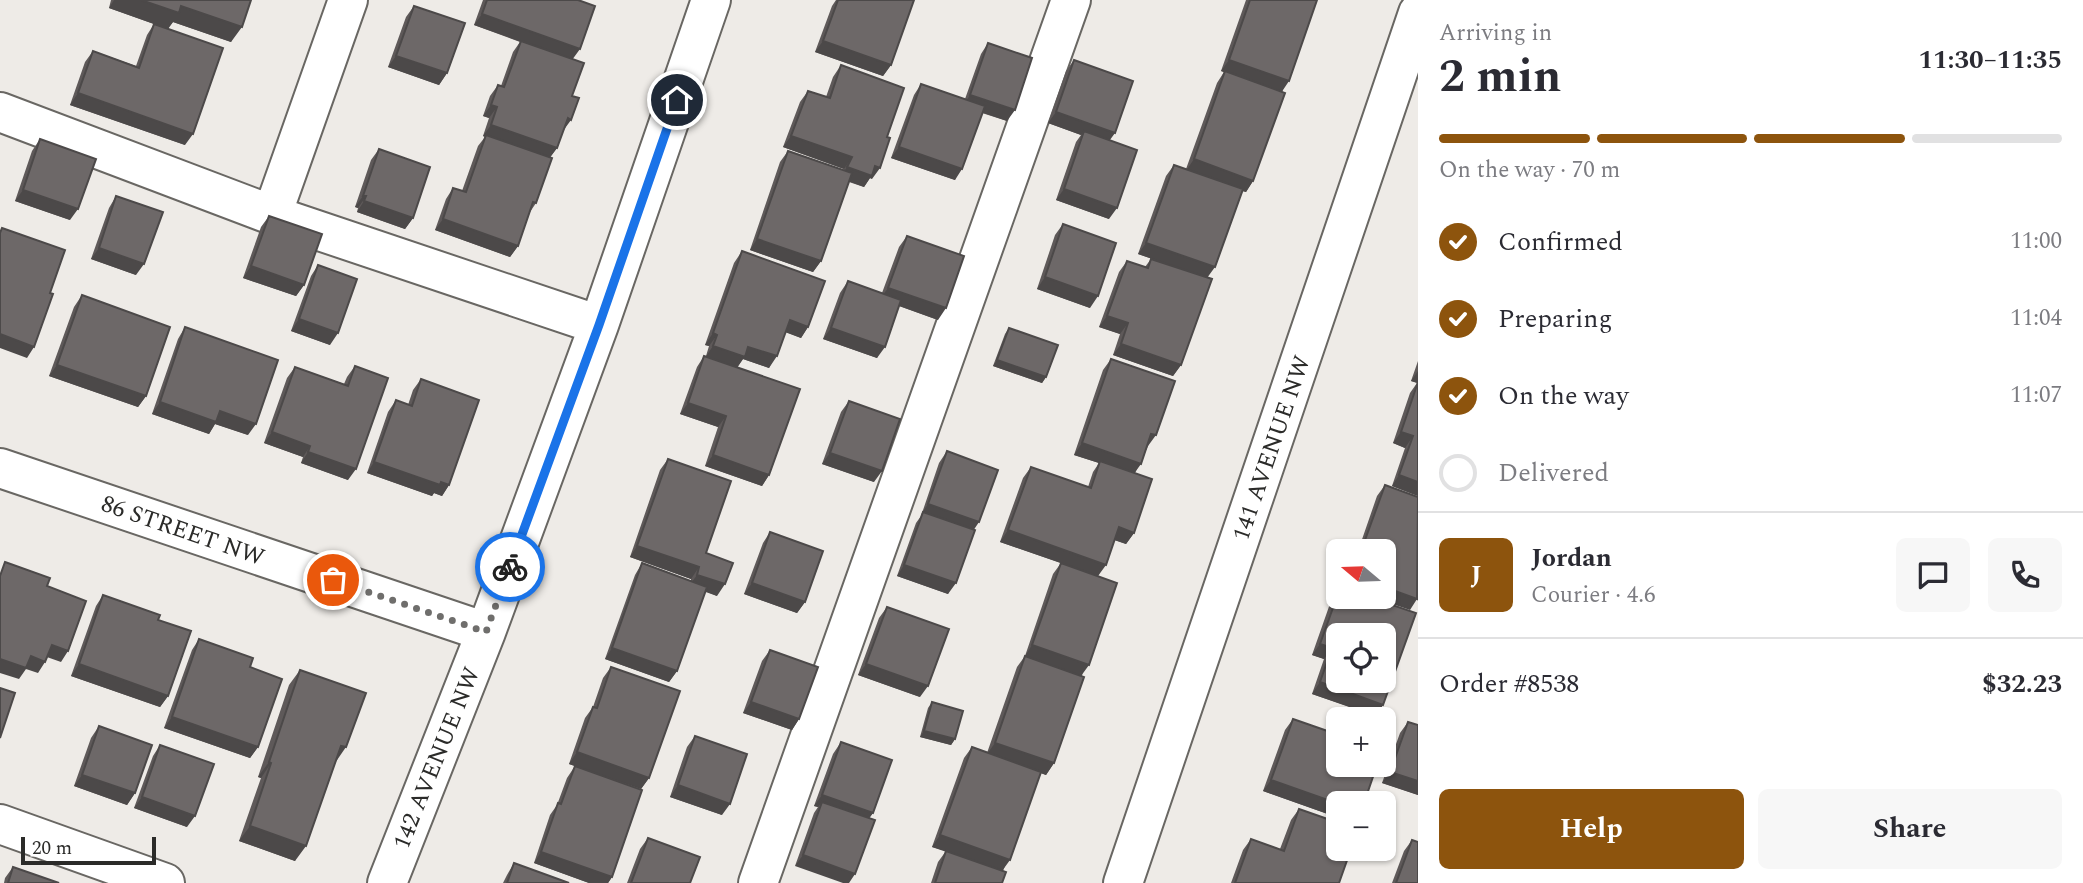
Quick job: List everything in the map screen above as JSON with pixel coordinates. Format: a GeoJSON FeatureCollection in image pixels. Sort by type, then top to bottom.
{"type":"FeatureCollection","features":[{"type":"Feature","properties":{"kind":"street"},"geometry":{"type":"LineString","coordinates":[[272,215],[348,0]]}},
{"type":"Feature","properties":{"kind":"street","name":"142 AVENUE NW"},"geometry":{"type":"LineString","coordinates":[[387,883],[486,632],[599,325],[711,0]]}},
{"type":"Feature","properties":{"kind":"street"},"geometry":{"type":"LineString","coordinates":[[758,883],[1071,0]]}},
{"type":"Feature","properties":{"kind":"street","name":"141 AVENUE NW"},"geometry":{"type":"LineString","coordinates":[[1123,883],[1418,13]]}},
{"type":"Feature","properties":{"kind":"street"},"geometry":{"type":"LineString","coordinates":[[0,112],[272,215],[599,325]]}},
{"type":"Feature","properties":{"kind":"street","name":"86 STREET NW"},"geometry":{"type":"LineString","coordinates":[[0,468],[486,632]]}},
{"type":"Feature","properties":{"kind":"street"},"geometry":{"type":"LineString","coordinates":[[0,824],[165,883]]}},
{"type":"Feature","properties":{"kind":"building"},"geometry":{"type":"Polygon","coordinates":[[[141,0],[251,0],[242,27],[181,6],[179,13],[141,0]]]}},
{"type":"Feature","properties":{"kind":"building"},"geometry":{"type":"Polygon","coordinates":[[[487,0],[578,0],[595,6],[580,49],[482,14],[487,0]]]}},
{"type":"Feature","properties":{"kind":"building"},"geometry":{"type":"Polygon","coordinates":[[[838,0],[914,0],[891,65],[823,41],[838,0]]]}},
{"type":"Feature","properties":{"kind":"building"},"geometry":{"type":"Polygon","coordinates":[[[1250,0],[1317,0],[1289,81],[1229,60],[1250,0]]]}},
{"type":"Feature","properties":{"kind":"building"},"geometry":{"type":"Polygon","coordinates":[[[414,6],[465,23],[447,73],[396,56],[414,6]]]}},
{"type":"Feature","properties":{"kind":"building"},"geometry":{"type":"Polygon","coordinates":[[[154,24],[223,48],[193,134],[78,93],[93,51],[139,68],[154,24]]]}},
{"type":"Feature","properties":{"kind":"building"},"geometry":{"type":"Polygon","coordinates":[[[521,41],[584,63],[572,96],[579,98],[557,148],[491,125],[497,107],[491,105],[498,85],[504,87],[521,41]]]}},
{"type":"Feature","properties":{"kind":"building"},"geometry":{"type":"Polygon","coordinates":[[[988,43],[1032,58],[1015,110],[970,95],[988,43]]]}},
{"type":"Feature","properties":{"kind":"building"},"geometry":{"type":"Polygon","coordinates":[[[1074,60],[1133,81],[1115,133],[1056,112],[1074,60]]]}},
{"type":"Feature","properties":{"kind":"building"},"geometry":{"type":"Polygon","coordinates":[[[841,65],[904,88],[887,137],[890,138],[880,168],[875,166],[872,176],[847,167],[852,157],[791,136],[808,91],[830,98],[841,65]]]}},
{"type":"Feature","properties":{"kind":"building"},"geometry":{"type":"Polygon","coordinates":[[[1225,71],[1285,93],[1253,181],[1194,159],[1225,71]]]}},
{"type":"Feature","properties":{"kind":"building"},"geometry":{"type":"Polygon","coordinates":[[[921,84],[985,106],[962,169],[899,147],[921,84]]]}},
{"type":"Feature","properties":{"kind":"building"},"geometry":{"type":"Polygon","coordinates":[[[1084,131],[1137,150],[1117,208],[1064,189],[1084,131]]]}},
{"type":"Feature","properties":{"kind":"building"},"geometry":{"type":"Polygon","coordinates":[[[486,135],[552,158],[518,246],[443,219],[453,188],[466,192],[486,135]]]}},
{"type":"Feature","properties":{"kind":"building"},"geometry":{"type":"Polygon","coordinates":[[[40,139],[96,159],[78,209],[23,190],[40,139]]]}},
{"type":"Feature","properties":{"kind":"building"},"geometry":{"type":"Polygon","coordinates":[[[379,149],[430,167],[413,218],[364,201],[366,196],[363,196],[379,149]]]}},
{"type":"Feature","properties":{"kind":"building"},"geometry":{"type":"Polygon","coordinates":[[[788,151],[852,173],[821,261],[757,239],[788,151]]]}},
{"type":"Feature","properties":{"kind":"building"},"geometry":{"type":"Polygon","coordinates":[[[1174,165],[1243,189],[1215,267],[1146,243],[1174,165]]]}},
{"type":"Feature","properties":{"kind":"building"},"geometry":{"type":"Polygon","coordinates":[[[116,196],[163,212],[144,264],[99,248],[116,196]]]}},
{"type":"Feature","properties":{"kind":"building"},"geometry":{"type":"Polygon","coordinates":[[[269,216],[322,234],[304,285],[251,266],[269,216]]]}},
{"type":"Feature","properties":{"kind":"building"},"geometry":{"type":"Polygon","coordinates":[[[1063,224],[1116,243],[1098,296],[1045,277],[1063,224]]]}},
{"type":"Feature","properties":{"kind":"building"},"geometry":{"type":"Polygon","coordinates":[[[2,228],[65,250],[34,347],[0,334],[2,228]]]}},
{"type":"Feature","properties":{"kind":"building"},"geometry":{"type":"Polygon","coordinates":[[[907,236],[964,256],[946,308],[888,288],[907,236]]]}},
{"type":"Feature","properties":{"kind":"building"},"geometry":{"type":"Polygon","coordinates":[[[742,251],[825,281],[808,327],[790,320],[777,356],[748,347],[745,357],[713,346],[717,335],[713,333],[742,251]]]}},
{"type":"Feature","properties":{"kind":"building"},"geometry":{"type":"Polygon","coordinates":[[[1151,259],[1212,279],[1181,365],[1121,344],[1128,323],[1107,316],[1127,261],[1148,268],[1151,259]]]}},
{"type":"Feature","properties":{"kind":"building"},"geometry":{"type":"Polygon","coordinates":[[[318,265],[357,279],[338,333],[299,319],[318,265]]]}},
{"type":"Feature","properties":{"kind":"building"},"geometry":{"type":"Polygon","coordinates":[[[848,281],[901,300],[885,347],[831,328],[848,281]]]}},
{"type":"Feature","properties":{"kind":"building"},"geometry":{"type":"Polygon","coordinates":[[[82,295],[170,327],[146,396],[57,365],[82,295]]]}},
{"type":"Feature","properties":{"kind":"building"},"geometry":{"type":"Polygon","coordinates":[[[185,327],[278,360],[256,424],[220,411],[216,422],[160,402],[185,327]]]}},
{"type":"Feature","properties":{"kind":"building"},"geometry":{"type":"Polygon","coordinates":[[[1009,328],[1058,345],[1046,377],[997,360],[1009,328]]]}},
{"type":"Feature","properties":{"kind":"building"},"geometry":{"type":"Polygon","coordinates":[[[704,356],[800,389],[769,475],[713,455],[726,416],[688,403],[704,356]]]}},
{"type":"Feature","properties":{"kind":"building"},"geometry":{"type":"Polygon","coordinates":[[[1111,359],[1175,381],[1156,435],[1151,434],[1141,464],[1082,443],[1111,359]]]}},
{"type":"Feature","properties":{"kind":"building"},"geometry":{"type":"Polygon","coordinates":[[[355,366],[388,378],[356,469],[308,452],[310,446],[272,432],[295,367],[348,386],[355,366]]]}},
{"type":"Feature","properties":{"kind":"building"},"geometry":{"type":"Polygon","coordinates":[[[421,379],[479,400],[449,485],[441,482],[440,485],[374,462],[396,400],[412,406],[421,379]]]}},
{"type":"Feature","properties":{"kind":"building"},"geometry":{"type":"Polygon","coordinates":[[[1418,382],[1418,482],[1399,475],[1413,436],[1401,432],[1418,382]]]}},
{"type":"Feature","properties":{"kind":"building"},"geometry":{"type":"Polygon","coordinates":[[[849,401],[900,419],[882,471],[830,453],[849,401]]]}},
{"type":"Feature","properties":{"kind":"building"},"geometry":{"type":"Polygon","coordinates":[[[947,451],[998,470],[979,522],[928,504],[947,451]]]}},
{"type":"Feature","properties":{"kind":"building"},"geometry":{"type":"Polygon","coordinates":[[[668,459],[731,481],[706,553],[733,563],[725,584],[697,575],[699,567],[637,546],[668,459]]]}},
{"type":"Feature","properties":{"kind":"building"},"geometry":{"type":"Polygon","coordinates":[[[1100,461],[1152,479],[1134,533],[1119,527],[1106,565],[1008,530],[1031,467],[1091,488],[1100,461]]]}},
{"type":"Feature","properties":{"kind":"building"},"geometry":{"type":"Polygon","coordinates":[[[1385,485],[1418,497],[1417,599],[1396,591],[1396,539],[1365,539],[1385,485]]]}},
{"type":"Feature","properties":{"kind":"building"},"geometry":{"type":"Polygon","coordinates":[[[923,512],[975,530],[956,583],[904,565],[923,512]]]}},
{"type":"Feature","properties":{"kind":"building"},"geometry":{"type":"Polygon","coordinates":[[[770,532],[823,551],[805,602],[752,583],[770,532]]]}},
{"type":"Feature","properties":{"kind":"building"},"geometry":{"type":"Polygon","coordinates":[[[5,562],[50,578],[47,586],[86,601],[68,651],[52,645],[45,662],[31,656],[26,668],[0,659],[0,576],[5,562]]]}},
{"type":"Feature","properties":{"kind":"building"},"geometry":{"type":"Polygon","coordinates":[[[642,563],[707,587],[677,671],[612,648],[642,563]]]}},
{"type":"Feature","properties":{"kind":"building"},"geometry":{"type":"Polygon","coordinates":[[[1061,563],[1117,583],[1089,665],[1032,645],[1061,563]]]}},
{"type":"Feature","properties":{"kind":"building"},"geometry":{"type":"Polygon","coordinates":[[[103,595],[160,615],[158,620],[191,631],[168,696],[79,664],[103,595]]]}},
{"type":"Feature","properties":{"kind":"building"},"geometry":{"type":"Polygon","coordinates":[[[1396,606],[1416,613],[1396,669],[1396,623],[1328,623],[1333,609],[1396,609],[1396,606]]]}},
{"type":"Feature","properties":{"kind":"building"},"geometry":{"type":"Polygon","coordinates":[[[887,607],[949,629],[928,686],[866,664],[887,607]]]}},
{"type":"Feature","properties":{"kind":"building"},"geometry":{"type":"Polygon","coordinates":[[[1326,627],[1326,646],[1320,644],[1326,627]]]}},
{"type":"Feature","properties":{"kind":"building"},"geometry":{"type":"Polygon","coordinates":[[[199,639],[253,658],[250,667],[282,679],[258,747],[172,717],[199,639]]]}},
{"type":"Feature","properties":{"kind":"building"},"geometry":{"type":"Polygon","coordinates":[[[770,650],[818,667],[799,719],[751,702],[770,650]]]}},
{"type":"Feature","properties":{"kind":"building"},"geometry":{"type":"Polygon","coordinates":[[[1025,656],[1084,677],[1054,763],[995,743],[1025,656]]]}},
{"type":"Feature","properties":{"kind":"building"},"geometry":{"type":"Polygon","coordinates":[[[1326,665],[1326,684],[1320,682],[1326,665]]]}},
{"type":"Feature","properties":{"kind":"building"},"geometry":{"type":"Polygon","coordinates":[[[611,667],[680,691],[649,778],[577,752],[593,707],[597,708],[611,667]]]}},
{"type":"Feature","properties":{"kind":"building"},"geometry":{"type":"Polygon","coordinates":[[[300,670],[366,693],[346,747],[341,746],[306,846],[250,826],[300,670]]]}},
{"type":"Feature","properties":{"kind":"building"},"geometry":{"type":"Polygon","coordinates":[[[0,688],[15,693],[0,738],[0,688]]]}},
{"type":"Feature","properties":{"kind":"building"},"geometry":{"type":"Polygon","coordinates":[[[1350,693],[1387,693],[1383,705],[1350,693]]]}},
{"type":"Feature","properties":{"kind":"building"},"geometry":{"type":"Polygon","coordinates":[[[932,702],[963,711],[955,739],[924,731],[932,702]]]}},
{"type":"Feature","properties":{"kind":"building"},"geometry":{"type":"Polygon","coordinates":[[[1293,719],[1326,730],[1326,777],[1373,777],[1368,791],[1326,791],[1326,799],[1271,780],[1293,719]]]}},
{"type":"Feature","properties":{"kind":"building"},"geometry":{"type":"Polygon","coordinates":[[[1408,722],[1418,725],[1418,781],[1396,774],[1396,755],[1408,722]]]}},
{"type":"Feature","properties":{"kind":"building"},"geometry":{"type":"Polygon","coordinates":[[[99,726],[152,745],[135,793],[82,775],[99,726]]]}},
{"type":"Feature","properties":{"kind":"building"},"geometry":{"type":"Polygon","coordinates":[[[695,736],[747,754],[730,804],[678,785],[695,736]]]}},
{"type":"Feature","properties":{"kind":"building"},"geometry":{"type":"Polygon","coordinates":[[[841,742],[892,760],[873,813],[822,795],[841,742]]]}},
{"type":"Feature","properties":{"kind":"building"},"geometry":{"type":"Polygon","coordinates":[[[160,745],[214,764],[195,816],[142,797],[160,745]]]}},
{"type":"Feature","properties":{"kind":"building"},"geometry":{"type":"Polygon","coordinates":[[[972,747],[1041,772],[1010,860],[940,835],[972,747]]]}},
{"type":"Feature","properties":{"kind":"building"},"geometry":{"type":"Polygon","coordinates":[[[575,766],[642,790],[612,877],[541,852],[558,803],[561,804],[575,766]]]}},
{"type":"Feature","properties":{"kind":"building"},"geometry":{"type":"Polygon","coordinates":[[[822,802],[875,820],[855,874],[803,855],[822,802]]]}},
{"type":"Feature","properties":{"kind":"building"},"geometry":{"type":"Polygon","coordinates":[[[1299,809],[1326,818],[1326,861],[1347,861],[1339,883],[1235,883],[1251,839],[1284,851],[1299,809]]]}},
{"type":"Feature","properties":{"kind":"building"},"geometry":{"type":"Polygon","coordinates":[[[648,838],[700,857],[690,883],[631,883],[648,838]]]}},
{"type":"Feature","properties":{"kind":"building"},"geometry":{"type":"Polygon","coordinates":[[[1412,840],[1418,842],[1418,883],[1396,883],[1412,840]]]}},
{"type":"Feature","properties":{"kind":"building"},"geometry":{"type":"Polygon","coordinates":[[[946,851],[1006,872],[1002,883],[935,883],[946,851]]]}},
{"type":"Feature","properties":{"kind":"building"},"geometry":{"type":"Polygon","coordinates":[[[514,863],[569,883],[507,883],[514,863]]]}},
{"type":"Feature","properties":{"kind":"building"},"geometry":{"type":"Polygon","coordinates":[[[13,867],[59,883],[8,883],[13,867]]]}},
{"type":"Feature","properties":{"kind":"way so far"},"geometry":{"type":"LineString","coordinates":[[333,580],[486,632],[510,567]]}},
{"type":"Feature","properties":{"kind":"route"},"geometry":{"type":"LineString","coordinates":[[510,567],[599,325],[677,100]]}}]}
